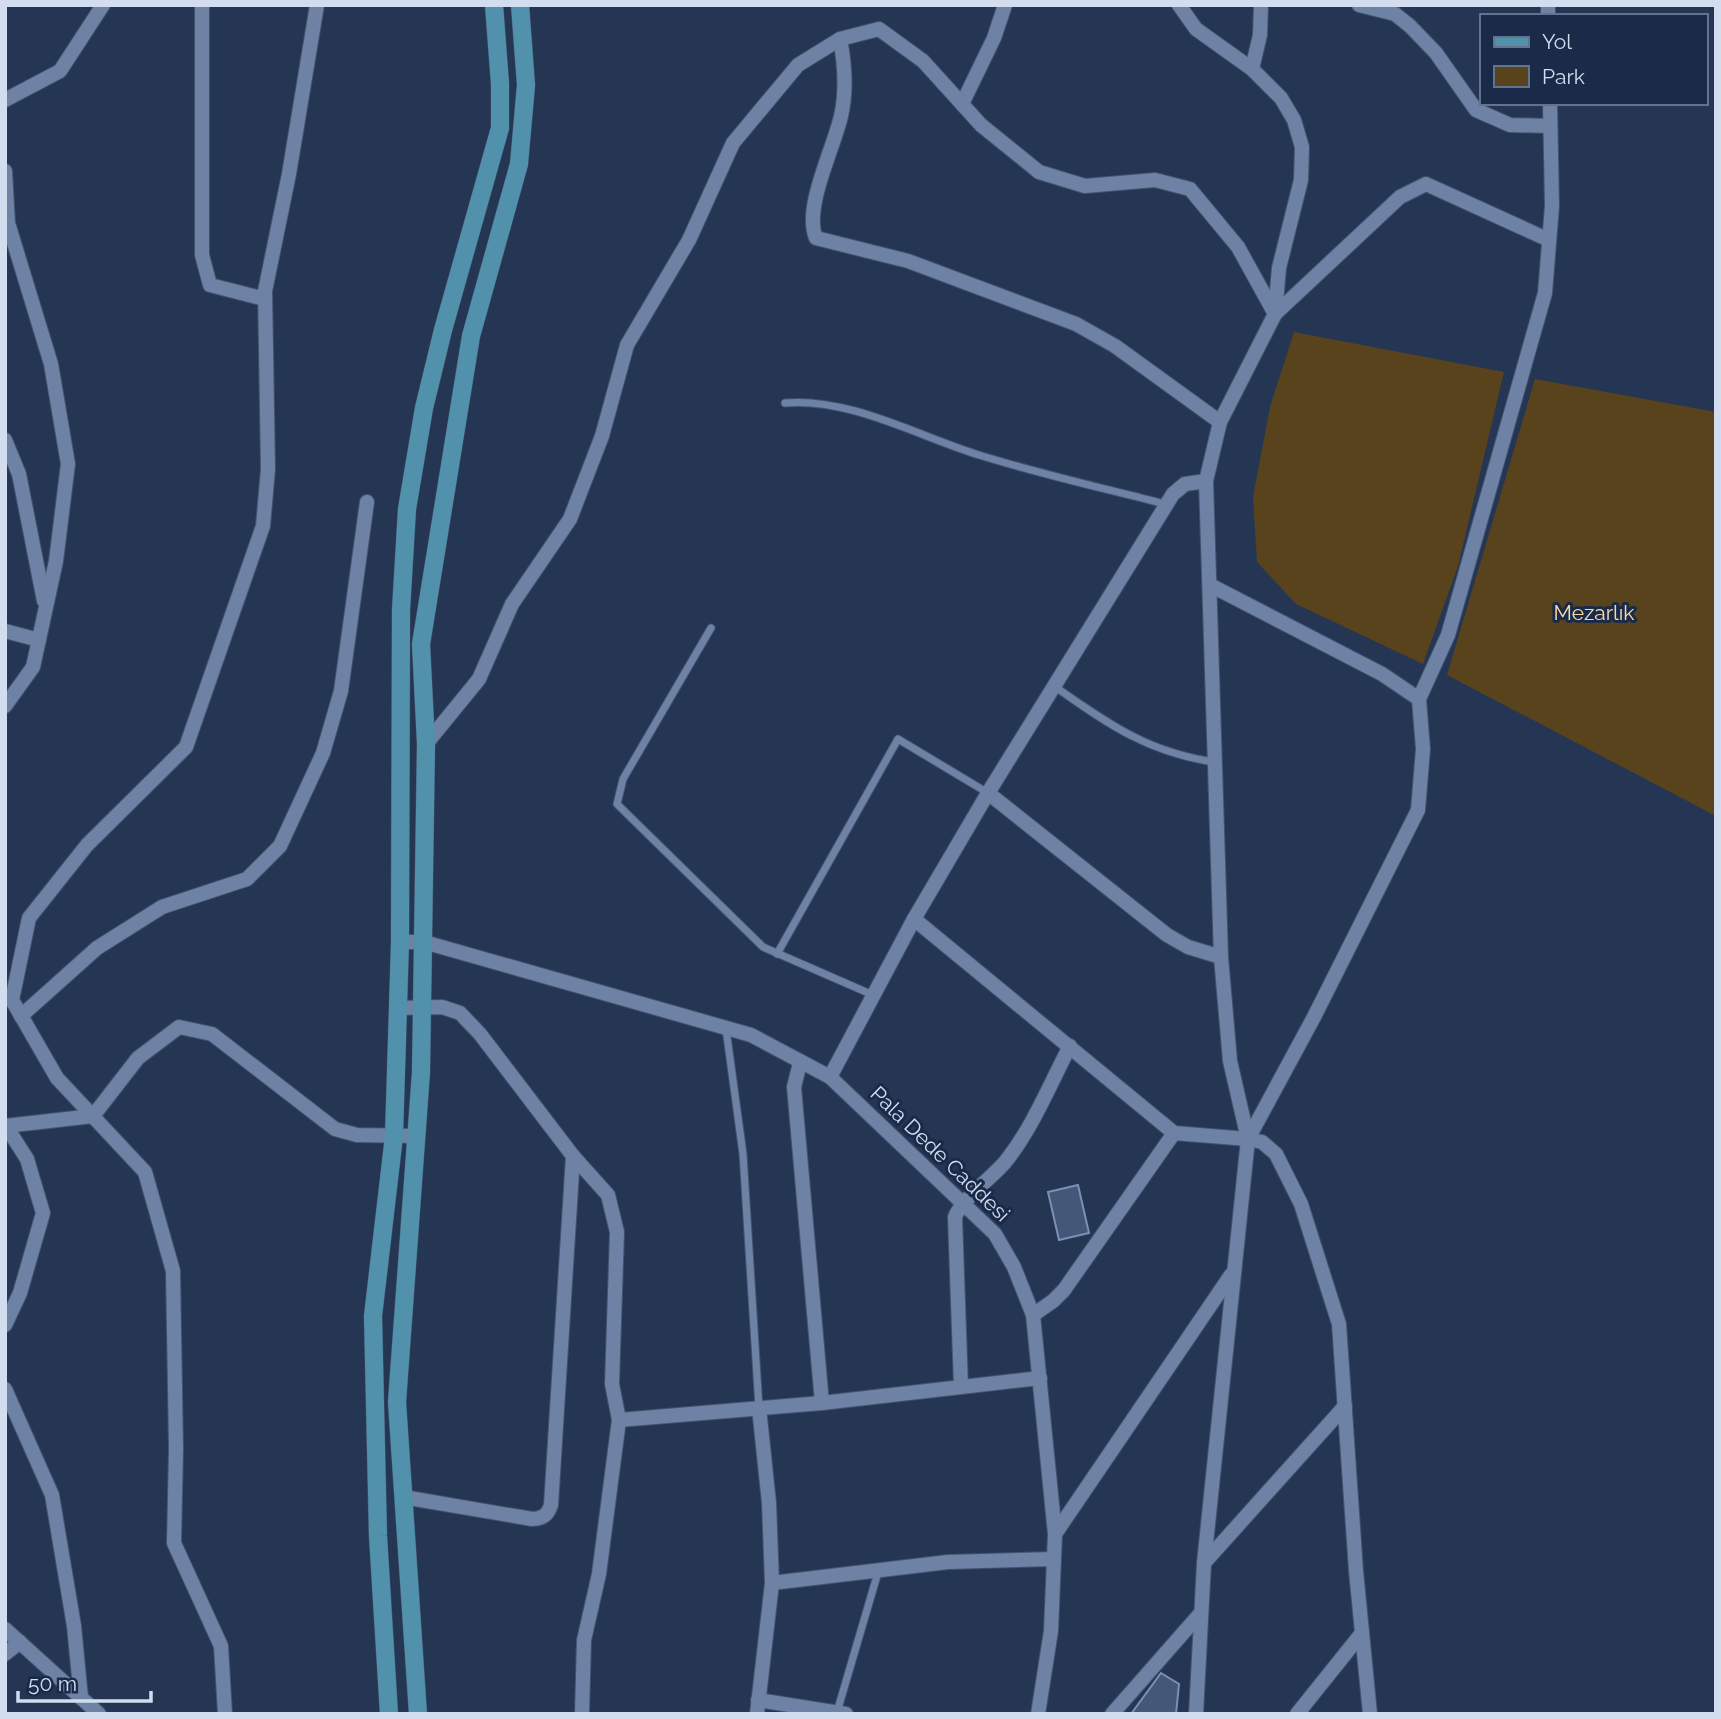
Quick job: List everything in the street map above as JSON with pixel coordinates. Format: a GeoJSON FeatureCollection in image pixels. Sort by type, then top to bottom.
{"type":"FeatureCollection","features":[{"type":"Feature","properties":{"kind":"street"},"geometry":{"type":"LineString","coordinates":[[5,100],[60,71],[103,5]]}},
{"type":"Feature","properties":{"kind":"street"},"geometry":{"type":"LineString","coordinates":[[202,5],[202,255],[210,285],[265,299]]}},
{"type":"Feature","properties":{"kind":"street"},"geometry":{"type":"LineString","coordinates":[[225,1714],[221,1646],[174,1543],[176,1448],[173,1271],[145,1172],[57,1078],[12,1000],[29,918],[87,845],[186,747],[263,526],[268,469],[265,299],[317,5]]}},
{"type":"Feature","properties":{"kind":"street"},"geometry":{"type":"LineString","coordinates":[[389,1714],[378,1536],[373,1316],[394,1136],[400,942],[401,610],[407,509],[424,408],[443,330],[500,128],[500,84],[494,5]]}},
{"type":"Feature","properties":{"kind":"street"},"geometry":{"type":"LineString","coordinates":[[418,1714],[397,1402],[418,1136],[426,744],[421,644],[471,336],[519,164],[526,85],[520,5]]}},
{"type":"Feature","properties":{"kind":"street"},"geometry":{"type":"LineString","coordinates":[[962,104],[994,38],[1005,5]]}},
{"type":"Feature","properties":{"kind":"street"},"geometry":{"type":"LineString","coordinates":[[1179,5],[1196,29],[1252,69],[1281,98],[1294,120],[1302,147],[1301,180],[1279,268],[1275,314]]}},
{"type":"Feature","properties":{"kind":"street"},"geometry":{"type":"LineString","coordinates":[[1252,69],[1260,35],[1261,5]]}},
{"type":"Feature","properties":{"kind":"street"},"geometry":{"type":"LineString","coordinates":[[1359,5],[1395,14],[1410,26],[1436,53],[1476,110],[1510,125],[1550,127]]}},
{"type":"Feature","properties":{"kind":"street"},"geometry":{"type":"LineString","coordinates":[[426,744],[479,679],[512,604],[570,519],[602,436],[627,345],[689,240],[733,143],[797,65],[840,39],[879,29],[923,61],[982,125],[1039,173],[1085,186],[1155,180],[1190,189],[1238,247],[1275,314]]}},
{"type":"Feature","properties":{"kind":"street"},"geometry":{"type":"LineString","coordinates":[[840,39],[845,97],[813,209],[812,226],[816,238],[908,261],[1076,324],[1115,346],[1220,422]]}},
{"type":"Feature","properties":{"kind":"street"},"geometry":{"type":"LineString","coordinates":[[1248,1139],[1314,1017],[1418,810],[1423,749],[1419,699],[1448,635],[1545,293],[1552,206],[1550,105]]}},
{"type":"Feature","properties":{"kind":"street"},"geometry":{"type":"LineString","coordinates":[[5,170],[8,223],[51,364],[68,464],[56,561],[33,667],[5,706]]}},
{"type":"Feature","properties":{"kind":"street"},"geometry":{"type":"LineString","coordinates":[[1196,1714],[1199,1615],[1248,1139],[1230,1061],[1222,957],[1206,481],[1220,422],[1275,314],[1400,197],[1426,184],[1549,240]]}},
{"type":"Feature","properties":{"kind":"street"},"geometry":{"type":"LineString","coordinates":[[5,440],[19,474],[46,610]]}},
{"type":"Feature","properties":{"kind":"street"},"geometry":{"type":"LineString","coordinates":[[830,1077],[914,919],[988,793],[1166,505],[1173,494],[1185,484],[1206,481]]}},
{"type":"Feature","properties":{"kind":"street"},"geometry":{"type":"LineString","coordinates":[[21,1016],[97,948],[162,907],[247,879],[280,846],[323,753],[341,691],[367,502]]}},
{"type":"Feature","properties":{"kind":"street"},"geometry":{"type":"LineString","coordinates":[[1210,585],[1382,674],[1419,699]]}},
{"type":"Feature","properties":{"kind":"street"},"geometry":{"type":"LineString","coordinates":[[5,631],[39,640]]}},
{"type":"Feature","properties":{"kind":"street"},"geometry":{"type":"LineString","coordinates":[[988,793],[1167,935],[1188,947],[1222,957]]}},
{"type":"Feature","properties":{"kind":"street"},"geometry":{"type":"LineString","coordinates":[[914,919],[1174,1133],[1248,1139],[1262,1142],[1276,1154],[1301,1204],[1339,1324],[1370,1714]]}},
{"type":"Feature","properties":{"kind":"street","name":"Pala Dede Caddesi"},"geometry":{"type":"LineString","coordinates":[[400,942],[424,942],[751,1035],[830,1077],[995,1234],[1014,1266],[1033,1315],[1055,1534],[1051,1631],[1038,1714]]}},
{"type":"Feature","properties":{"kind":"street"},"geometry":{"type":"LineString","coordinates":[[398,1008],[442,1007],[460,1013],[481,1034],[573,1156],[608,1195],[617,1232],[612,1384],[619,1420],[599,1574],[584,1640],[582,1714]]}},
{"type":"Feature","properties":{"kind":"street"},"geometry":{"type":"LineString","coordinates":[[5,1325],[20,1293],[43,1213],[27,1159],[6,1126],[93,1116],[138,1058],[179,1027],[212,1034],[335,1129],[356,1135],[418,1136]]}},
{"type":"Feature","properties":{"kind":"street"},"geometry":{"type":"LineString","coordinates":[[961,1387],[954,1222],[957,1211],[1008,1159],[1070,1046]]}},
{"type":"Feature","properties":{"kind":"street"},"geometry":{"type":"LineString","coordinates":[[800,1063],[795,1078],[795,1095],[822,1403]]}},
{"type":"Feature","properties":{"kind":"street"},"geometry":{"type":"LineString","coordinates":[[1033,1315],[1064,1290],[1174,1133]]}},
{"type":"Feature","properties":{"kind":"street"},"geometry":{"type":"LineString","coordinates":[[402,1497],[532,1519],[542,1517],[549,1510],[573,1156]]}},
{"type":"Feature","properties":{"kind":"street"},"geometry":{"type":"LineString","coordinates":[[1055,1534],[1233,1273]]}},
{"type":"Feature","properties":{"kind":"street"},"geometry":{"type":"LineString","coordinates":[[619,1420],[822,1403],[1040,1378]]}},
{"type":"Feature","properties":{"kind":"street"},"geometry":{"type":"LineString","coordinates":[[5,1389],[52,1495],[74,1626],[81,1698]]}},
{"type":"Feature","properties":{"kind":"street"},"geometry":{"type":"LineString","coordinates":[[1204,1563],[1345,1406]]}},
{"type":"Feature","properties":{"kind":"street"},"geometry":{"type":"LineString","coordinates":[[759,1408],[769,1503],[772,1583],[758,1707],[841,1713]]}},
{"type":"Feature","properties":{"kind":"street"},"geometry":{"type":"LineString","coordinates":[[772,1583],[988,1559],[1054,1559]]}},
{"type":"Feature","properties":{"kind":"street"},"geometry":{"type":"LineString","coordinates":[[1112,1714],[1199,1615]]}},
{"type":"Feature","properties":{"kind":"street"},"geometry":{"type":"LineString","coordinates":[[5,1629],[99,1714]]}},
{"type":"Feature","properties":{"kind":"street"},"geometry":{"type":"LineString","coordinates":[[1297,1714],[1362,1633]]}},
{"type":"Feature","properties":{"kind":"street"},"geometry":{"type":"LineString","coordinates":[[5,1654],[20,1642]]}},
{"type":"Feature","properties":{"kind":"lane"},"geometry":{"type":"LineString","coordinates":[[785,403],[838,405],[979,455],[1166,505]]}},
{"type":"Feature","properties":{"kind":"lane"},"geometry":{"type":"LineString","coordinates":[[710,628],[623,779],[617,804],[763,947],[873,996]]}},
{"type":"Feature","properties":{"kind":"lane"},"geometry":{"type":"LineString","coordinates":[[1053,685],[1129,736],[1172,754],[1215,762]]}},
{"type":"Feature","properties":{"kind":"lane"},"geometry":{"type":"LineString","coordinates":[[777,954],[898,739],[988,793]]}},
{"type":"Feature","properties":{"kind":"lane"},"geometry":{"type":"LineString","coordinates":[[726,1028],[743,1154],[759,1408]]}},
{"type":"Feature","properties":{"kind":"lane"},"geometry":{"type":"LineString","coordinates":[[841,1713],[879,1569]]}},
{"type":"Feature","properties":{"kind":"green space"},"geometry":{"type":"Polygon","coordinates":[[[1294,332],[1504,372],[1458,566],[1423,664],[1296,604],[1257,562],[1253,497],[1270,407],[1294,332]]]}},
{"type":"Feature","properties":{"kind":"green space","name":"Mezarlık"},"geometry":{"type":"Polygon","coordinates":[[[1535,379],[1716,412],[1716,816],[1447,675],[1535,379]]]}},
{"type":"Feature","properties":{"kind":"building"},"geometry":{"type":"Polygon","coordinates":[[[1078,1185],[1089,1233],[1059,1240],[1048,1192],[1078,1185]]]}},
{"type":"Feature","properties":{"kind":"building"},"geometry":{"type":"Polygon","coordinates":[[[1161,1673],[1179,1684],[1176,1714],[1131,1714],[1161,1673]]]}}]}
